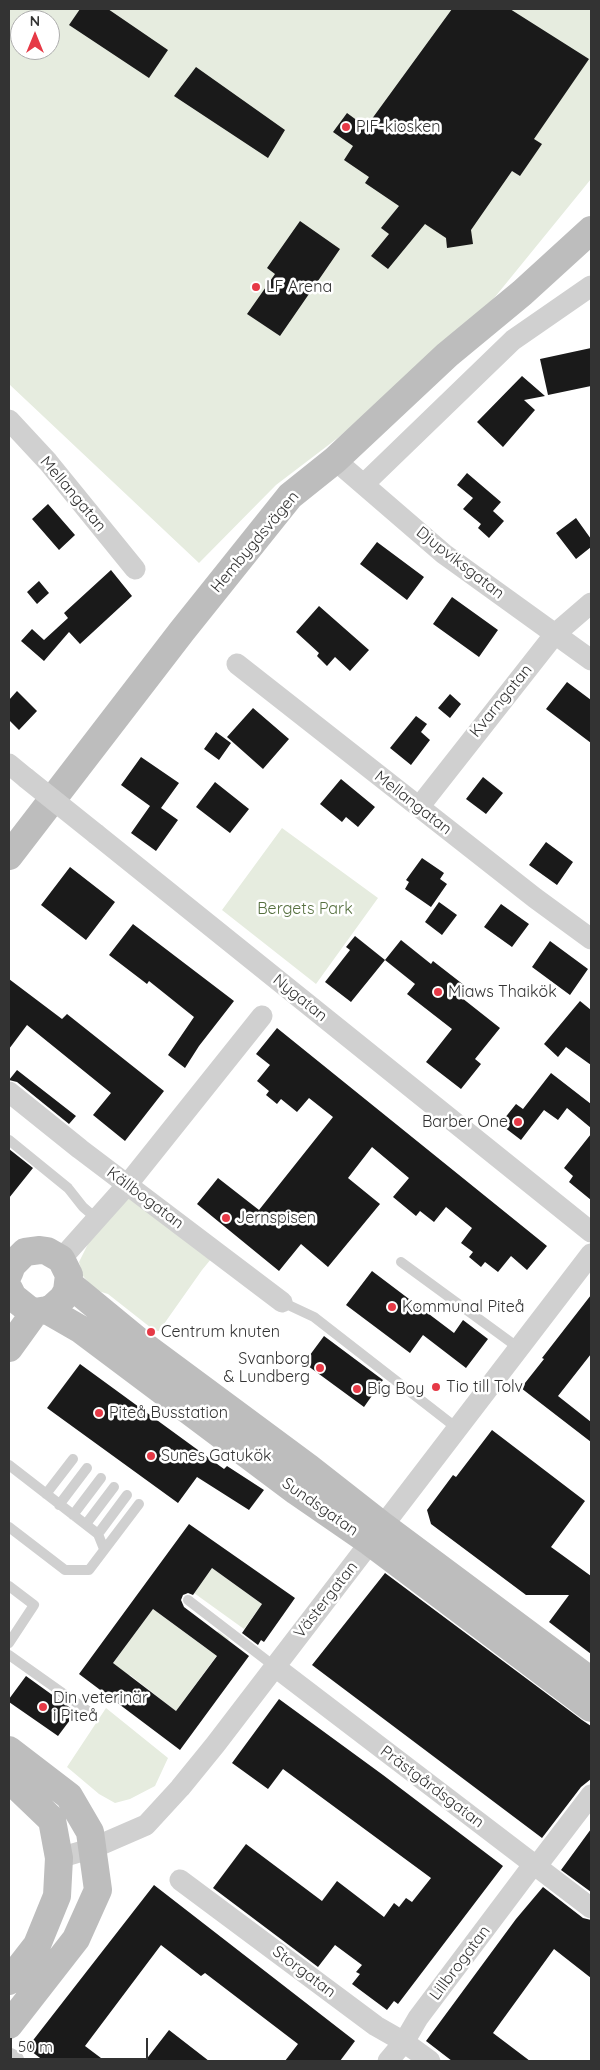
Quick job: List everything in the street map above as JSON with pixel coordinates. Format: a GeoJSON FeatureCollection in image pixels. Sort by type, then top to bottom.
{"type":"FeatureCollection","features":[{"type":"Feature","properties":{"kind":"main road","name":"Hembygdsvägen"},"geometry":{"type":"LineString","coordinates":[[9,856],[182,631],[290,496],[335,460],[446,355],[522,293],[591,230]]}},
{"type":"Feature","properties":{"kind":"main road","name":"Sundsgatan"},"geometry":{"type":"LineString","coordinates":[[20,1244],[47,1251],[64,1271],[147,1348],[309,1468],[377,1534],[591,1708]]}},
{"type":"Feature","properties":{"kind":"main road","name":"Sundsgatan"},"geometry":{"type":"LineString","coordinates":[[20,1244],[25,1252],[18,1258],[20,1297],[80,1328],[296,1491],[377,1534],[591,1681]]}},
{"type":"Feature","properties":{"kind":"main road"},"geometry":{"type":"LineString","coordinates":[[9,1348],[20,1297],[52,1308],[63,1298],[64,1271]]}},
{"type":"Feature","properties":{"kind":"main road"},"geometry":{"type":"LineString","coordinates":[[9,1750],[69,1796],[90,1832],[98,1890],[76,1939],[9,2025]]}},
{"type":"Feature","properties":{"kind":"main road"},"geometry":{"type":"LineString","coordinates":[[9,1779],[52,1820],[59,1858],[57,1896],[54,1904],[36,1945],[9,1981]]}},
{"type":"Feature","properties":{"kind":"street"},"geometry":{"type":"LineString","coordinates":[[364,484],[513,340],[591,286]]}},
{"type":"Feature","properties":{"kind":"street","name":"Mellangatan"},"geometry":{"type":"LineString","coordinates":[[9,420],[48,462],[135,569]]}},
{"type":"Feature","properties":{"kind":"street","name":"Djupviksgatan"},"geometry":{"type":"LineString","coordinates":[[335,460],[444,554],[591,660]]}},
{"type":"Feature","properties":{"kind":"street","name":"Kvarngatan"},"geometry":{"type":"LineString","coordinates":[[419,807],[555,634],[591,603]]}},
{"type":"Feature","properties":{"kind":"street","name":"Mellangatan"},"geometry":{"type":"LineString","coordinates":[[237,664],[535,898],[591,939]]}},
{"type":"Feature","properties":{"kind":"street","name":"Nygatan"},"geometry":{"type":"LineString","coordinates":[[9,764],[591,1232]]}},
{"type":"Feature","properties":{"kind":"street"},"geometry":{"type":"LineString","coordinates":[[64,1271],[97,1219],[127,1185],[262,1016]]}},
{"type":"Feature","properties":{"kind":"street","name":"Källbogatan"},"geometry":{"type":"LineString","coordinates":[[9,1092],[127,1185],[282,1302]]}},
{"type":"Feature","properties":{"kind":"street","name":"Västergatan"},"geometry":{"type":"LineString","coordinates":[[59,1858],[93,1848],[146,1825],[180,1788],[216,1745],[274,1666],[520,1349],[591,1254]]}},
{"type":"Feature","properties":{"kind":"street","name":"Prästgårdsgatan"},"geometry":{"type":"LineString","coordinates":[[274,1666],[591,1908]]}},
{"type":"Feature","properties":{"kind":"street","name":"Lillbrogatan"},"geometry":{"type":"LineString","coordinates":[[388,2061],[404,2042],[418,2018],[591,1795]]}},
{"type":"Feature","properties":{"kind":"street","name":"Storgatan"},"geometry":{"type":"LineString","coordinates":[[180,1880],[376,2026],[404,2042],[430,2061]]}},
{"type":"Feature","properties":{"kind":"street"},"geometry":{"type":"LineString","coordinates":[[9,2058],[14,2061]]}},
{"type":"Feature","properties":{"kind":"lane"},"geometry":{"type":"LineString","coordinates":[[9,1140],[68,1188],[83,1207],[97,1219]]}},
{"type":"Feature","properties":{"kind":"lane"},"geometry":{"type":"LineString","coordinates":[[401,1262],[520,1349]]}},
{"type":"Feature","properties":{"kind":"lane"},"geometry":{"type":"LineString","coordinates":[[282,1302],[314,1318],[458,1429]]}},
{"type":"Feature","properties":{"kind":"lane"},"geometry":{"type":"LineString","coordinates":[[46,1494],[73,1458]]}},
{"type":"Feature","properties":{"kind":"lane"},"geometry":{"type":"LineString","coordinates":[[9,1465],[98,1534],[104,1549]]}},
{"type":"Feature","properties":{"kind":"lane"},"geometry":{"type":"LineString","coordinates":[[60,1505],[87,1468]]}},
{"type":"Feature","properties":{"kind":"lane"},"geometry":{"type":"LineString","coordinates":[[73,1515],[101,1478]]}},
{"type":"Feature","properties":{"kind":"lane"},"geometry":{"type":"LineString","coordinates":[[86,1524],[114,1487]]}},
{"type":"Feature","properties":{"kind":"lane"},"geometry":{"type":"LineString","coordinates":[[98,1534],[127,1495]]}},
{"type":"Feature","properties":{"kind":"lane"},"geometry":{"type":"LineString","coordinates":[[9,1527],[65,1570],[89,1570],[140,1504]]}},
{"type":"Feature","properties":{"kind":"lane"},"geometry":{"type":"LineString","coordinates":[[9,1586],[34,1605],[9,1643]]}},
{"type":"Feature","properties":{"kind":"lane"},"geometry":{"type":"LineString","coordinates":[[188,1600],[274,1666]]}},
{"type":"Feature","properties":{"kind":"lane"},"geometry":{"type":"LineString","coordinates":[[9,1655],[88,1711]]}},
{"type":"Feature","properties":{"kind":"green space","name":"LF Arena"},"geometry":{"type":"Polygon","coordinates":[[[9,9],[591,9],[591,179],[486,308],[339,437],[276,485],[199,563],[9,384],[9,9]]]}},
{"type":"Feature","properties":{"kind":"green space","name":"Bergets Park"},"geometry":{"type":"Polygon","coordinates":[[[282,828],[378,898],[316,984],[222,910],[282,828]]]}},
{"type":"Feature","properties":{"kind":"green space"},"geometry":{"type":"Polygon","coordinates":[[[130,1195],[216,1253],[159,1331],[155,1331],[108,1294],[95,1290],[83,1276],[79,1262],[90,1240],[130,1195]]]}},
{"type":"Feature","properties":{"kind":"green space"},"geometry":{"type":"Polygon","coordinates":[[[212,1568],[262,1604],[244,1629],[194,1593],[212,1568]]]}},
{"type":"Feature","properties":{"kind":"green space"},"geometry":{"type":"Polygon","coordinates":[[[153,1609],[206,1648],[218,1631],[229,1639],[176,1711],[130,1675],[112,1699],[96,1686],[153,1609]]]}},
{"type":"Feature","properties":{"kind":"green space"},"geometry":{"type":"Polygon","coordinates":[[[106,1708],[168,1758],[155,1786],[130,1799],[115,1803],[99,1794],[67,1767],[106,1708]]]}},
{"type":"Feature","properties":{"kind":"building"},"geometry":{"type":"Polygon","coordinates":[[[80,9],[108,9],[168,50],[149,78],[69,25],[80,9]]]}},
{"type":"Feature","properties":{"kind":"building"},"geometry":{"type":"Polygon","coordinates":[[[452,9],[510,9],[589,59],[534,139],[542,144],[520,176],[512,171],[471,230],[473,244],[447,248],[446,238],[425,224],[388,269],[371,256],[389,234],[381,228],[399,206],[365,183],[369,177],[344,160],[353,146],[333,132],[347,113],[366,127],[452,9]]]}},
{"type":"Feature","properties":{"kind":"building"},"geometry":{"type":"Polygon","coordinates":[[[196,67],[285,130],[268,158],[174,96],[196,67]]]}},
{"type":"Feature","properties":{"kind":"building"},"geometry":{"type":"Polygon","coordinates":[[[300,221],[340,249],[280,336],[247,314],[275,274],[267,268],[300,221]]]}},
{"type":"Feature","properties":{"kind":"building"},"geometry":{"type":"Polygon","coordinates":[[[591,348],[591,386],[548,395],[540,359],[591,348]]]}},
{"type":"Feature","properties":{"kind":"building"},"geometry":{"type":"Polygon","coordinates":[[[522,376],[545,396],[524,400],[535,410],[503,447],[477,422],[522,376]]]}},
{"type":"Feature","properties":{"kind":"building"},"geometry":{"type":"Polygon","coordinates":[[[467,473],[501,502],[493,511],[504,521],[489,538],[478,528],[481,524],[463,509],[473,498],[457,485],[467,473]]]}},
{"type":"Feature","properties":{"kind":"building"},"geometry":{"type":"Polygon","coordinates":[[[48,504],[75,535],[59,550],[32,519],[48,504]]]}},
{"type":"Feature","properties":{"kind":"building"},"geometry":{"type":"Polygon","coordinates":[[[576,518],[591,539],[591,547],[576,559],[556,533],[576,518]]]}},
{"type":"Feature","properties":{"kind":"building"},"geometry":{"type":"Polygon","coordinates":[[[377,542],[424,577],[407,600],[360,564],[377,542]]]}},
{"type":"Feature","properties":{"kind":"building"},"geometry":{"type":"Polygon","coordinates":[[[111,570],[132,596],[80,644],[69,632],[44,661],[21,641],[32,629],[44,640],[68,618],[64,613],[111,570]]]}},
{"type":"Feature","properties":{"kind":"building"},"geometry":{"type":"Polygon","coordinates":[[[39,581],[49,593],[37,604],[27,592],[39,581]]]}},
{"type":"Feature","properties":{"kind":"building"},"geometry":{"type":"Polygon","coordinates":[[[452,597],[498,630],[479,657],[433,624],[452,597]]]}},
{"type":"Feature","properties":{"kind":"building"},"geometry":{"type":"Polygon","coordinates":[[[319,606],[369,650],[350,671],[335,657],[327,666],[317,656],[319,653],[296,632],[319,606]]]}},
{"type":"Feature","properties":{"kind":"building"},"geometry":{"type":"Polygon","coordinates":[[[567,682],[591,700],[591,743],[546,709],[567,682]]]}},
{"type":"Feature","properties":{"kind":"building"},"geometry":{"type":"Polygon","coordinates":[[[17,691],[37,711],[19,730],[9,720],[9,700],[17,691]]]}},
{"type":"Feature","properties":{"kind":"building"},"geometry":{"type":"Polygon","coordinates":[[[450,694],[461,704],[450,718],[438,708],[450,694]]]}},
{"type":"Feature","properties":{"kind":"building"},"geometry":{"type":"Polygon","coordinates":[[[253,708],[289,739],[263,769],[227,737],[253,708]]]}},
{"type":"Feature","properties":{"kind":"building"},"geometry":{"type":"Polygon","coordinates":[[[416,716],[427,724],[421,732],[430,740],[411,765],[390,748],[416,716]]]}},
{"type":"Feature","properties":{"kind":"building"},"geometry":{"type":"Polygon","coordinates":[[[216,732],[231,743],[219,760],[204,749],[216,732]]]}},
{"type":"Feature","properties":{"kind":"building"},"geometry":{"type":"Polygon","coordinates":[[[141,757],[179,783],[161,808],[178,820],[156,851],[131,833],[150,806],[121,785],[141,757]]]}},
{"type":"Feature","properties":{"kind":"building"},"geometry":{"type":"Polygon","coordinates":[[[483,777],[503,793],[486,814],[466,799],[483,777]]]}},
{"type":"Feature","properties":{"kind":"building"},"geometry":{"type":"Polygon","coordinates":[[[341,779],[375,807],[358,827],[346,817],[342,822],[320,804],[341,779]]]}},
{"type":"Feature","properties":{"kind":"building"},"geometry":{"type":"Polygon","coordinates":[[[215,782],[249,809],[230,833],[196,807],[215,782]]]}},
{"type":"Feature","properties":{"kind":"building"},"geometry":{"type":"Polygon","coordinates":[[[546,842],[573,862],[557,885],[529,865],[546,842]]]}},
{"type":"Feature","properties":{"kind":"building"},"geometry":{"type":"Polygon","coordinates":[[[422,858],[444,873],[440,879],[447,884],[431,907],[405,889],[409,882],[406,880],[422,858]]]}},
{"type":"Feature","properties":{"kind":"building"},"geometry":{"type":"Polygon","coordinates":[[[70,867],[115,902],[86,940],[41,905],[70,867]]]}},
{"type":"Feature","properties":{"kind":"building"},"geometry":{"type":"Polygon","coordinates":[[[439,902],[457,915],[442,935],[425,922],[439,902]]]}},
{"type":"Feature","properties":{"kind":"building"},"geometry":{"type":"Polygon","coordinates":[[[501,904],[529,924],[512,947],[484,927],[501,904]]]}},
{"type":"Feature","properties":{"kind":"building"},"geometry":{"type":"Polygon","coordinates":[[[133,924],[234,1001],[199,1046],[185,1068],[168,1055],[194,1017],[149,981],[147,984],[109,955],[133,924]]]}},
{"type":"Feature","properties":{"kind":"building"},"geometry":{"type":"Polygon","coordinates":[[[355,936],[385,960],[351,1002],[325,982],[350,950],[346,947],[355,936]]]}},
{"type":"Feature","properties":{"kind":"building"},"geometry":{"type":"Polygon","coordinates":[[[401,940],[431,964],[433,961],[469,989],[462,998],[500,1028],[475,1059],[481,1064],[461,1089],[426,1062],[452,1029],[407,994],[415,984],[385,960],[401,940]]]}},
{"type":"Feature","properties":{"kind":"building"},"geometry":{"type":"Polygon","coordinates":[[[550,941],[588,969],[570,995],[532,967],[550,941]]]}},
{"type":"Feature","properties":{"kind":"building"},"geometry":{"type":"Polygon","coordinates":[[[9,979],[62,1019],[67,1014],[164,1091],[125,1141],[93,1115],[111,1093],[27,1025],[9,1049],[9,979]]]}},
{"type":"Feature","properties":{"kind":"building"},"geometry":{"type":"Polygon","coordinates":[[[580,1001],[591,1010],[591,1065],[566,1047],[558,1057],[544,1044],[580,1001]]]}},
{"type":"Feature","properties":{"kind":"building"},"geometry":{"type":"Polygon","coordinates":[[[277,1028],[547,1246],[527,1270],[511,1256],[498,1272],[485,1262],[481,1267],[469,1257],[473,1252],[461,1243],[472,1228],[446,1207],[434,1222],[420,1211],[416,1216],[393,1197],[409,1178],[372,1147],[348,1178],[380,1204],[328,1267],[301,1244],[279,1271],[197,1204],[218,1178],[259,1210],[333,1117],[309,1098],[297,1112],[281,1099],[277,1104],[266,1095],[269,1091],[257,1081],[270,1065],[256,1054],[277,1028]]]}},
{"type":"Feature","properties":{"kind":"building"},"geometry":{"type":"Polygon","coordinates":[[[17,1070],[76,1116],[69,1124],[17,1082],[9,1080],[17,1070]]]}},
{"type":"Feature","properties":{"kind":"building"},"geometry":{"type":"Polygon","coordinates":[[[551,1073],[591,1104],[591,1128],[567,1108],[558,1120],[544,1110],[521,1140],[500,1124],[516,1104],[523,1109],[551,1073]]]}},
{"type":"Feature","properties":{"kind":"building"},"geometry":{"type":"Polygon","coordinates":[[[591,1134],[591,1200],[569,1182],[573,1176],[564,1168],[591,1134]]]}},
{"type":"Feature","properties":{"kind":"building"},"geometry":{"type":"Polygon","coordinates":[[[9,1149],[33,1168],[9,1198],[9,1149]]]}},
{"type":"Feature","properties":{"kind":"building"},"geometry":{"type":"Polygon","coordinates":[[[372,1271],[454,1333],[463,1320],[488,1339],[466,1368],[423,1335],[410,1353],[346,1305],[372,1271]]]}},
{"type":"Feature","properties":{"kind":"building"},"geometry":{"type":"Polygon","coordinates":[[[591,1295],[591,1354],[558,1396],[591,1422],[591,1442],[521,1388],[591,1295]]]}},
{"type":"Feature","properties":{"kind":"building"},"geometry":{"type":"Polygon","coordinates":[[[324,1336],[383,1380],[364,1407],[304,1363],[324,1336]]]}},
{"type":"Feature","properties":{"kind":"building"},"geometry":{"type":"Polygon","coordinates":[[[80,1364],[224,1469],[227,1466],[264,1490],[249,1510],[197,1477],[178,1503],[47,1408],[80,1364]]]}},
{"type":"Feature","properties":{"kind":"building"},"geometry":{"type":"Polygon","coordinates":[[[492,1430],[585,1501],[551,1547],[591,1576],[591,1654],[549,1622],[569,1595],[526,1595],[431,1524],[427,1510],[453,1475],[456,1477],[492,1430]]]}},
{"type":"Feature","properties":{"kind":"building"},"geometry":{"type":"Polygon","coordinates":[[[189,1524],[295,1598],[264,1642],[261,1640],[258,1645],[242,1633],[262,1604],[212,1568],[193,1595],[188,1593],[183,1595],[181,1600],[184,1607],[249,1656],[180,1750],[79,1674],[189,1524]],[[153,1609],[113,1663],[176,1711],[217,1656],[153,1609]]]}},
{"type":"Feature","properties":{"kind":"building"},"geometry":{"type":"Polygon","coordinates":[[[385,1573],[591,1726],[591,1779],[581,1787],[542,1838],[312,1665],[385,1573]]]}},
{"type":"Feature","properties":{"kind":"building","name":"Din veterinär i Piteå"},"geometry":{"type":"Polygon","coordinates":[[[26,1676],[76,1712],[58,1736],[9,1702],[9,1699],[26,1676]]]}},
{"type":"Feature","properties":{"kind":"building"},"geometry":{"type":"Polygon","coordinates":[[[279,1699],[503,1866],[398,2004],[394,2001],[387,2010],[352,1984],[360,1974],[356,1972],[362,1965],[335,1945],[318,1967],[213,1888],[246,1844],[322,1901],[337,1881],[384,1917],[394,1903],[399,1907],[406,1898],[412,1902],[431,1878],[283,1769],[268,1789],[232,1763],[279,1699]]]}},
{"type":"Feature","properties":{"kind":"building"},"geometry":{"type":"Polygon","coordinates":[[[591,1829],[591,1892],[561,1870],[591,1829]]]}},
{"type":"Feature","properties":{"kind":"building"},"geometry":{"type":"Polygon","coordinates":[[[154,1885],[355,2041],[340,2061],[285,2061],[298,2044],[205,1973],[201,1976],[161,1945],[85,2046],[105,2061],[44,2061],[27,2048],[154,1885]]]}},
{"type":"Feature","properties":{"kind":"building"},"geometry":{"type":"Polygon","coordinates":[[[543,1887],[583,1918],[591,1920],[591,1978],[554,1949],[493,2033],[530,2061],[452,2061],[426,2041],[516,1919],[543,1887]]]}},
{"type":"Feature","properties":{"kind":"building"},"geometry":{"type":"Polygon","coordinates":[[[169,2030],[209,2061],[145,2061],[169,2030]]]}},
{"type":"Feature","properties":{"kind":"place","name":"PIF-kiosken"},"geometry":{"type":"Point","coordinates":[346,127]}},
{"type":"Feature","properties":{"kind":"place","name":"LF Arena"},"geometry":{"type":"Point","coordinates":[256,287]}},
{"type":"Feature","properties":{"kind":"place","name":"Miaws Thaikök"},"geometry":{"type":"Point","coordinates":[438,992]}},
{"type":"Feature","properties":{"kind":"place","name":"Barber One"},"geometry":{"type":"Point","coordinates":[518,1122]}},
{"type":"Feature","properties":{"kind":"place","name":"Jernspisen"},"geometry":{"type":"Point","coordinates":[226,1218]}},
{"type":"Feature","properties":{"kind":"place","name":"Kommunal Piteå"},"geometry":{"type":"Point","coordinates":[392,1307]}},
{"type":"Feature","properties":{"kind":"place","name":"Centrum knuten"},"geometry":{"type":"Point","coordinates":[151,1332]}},
{"type":"Feature","properties":{"kind":"place","name":"Svanborg & Lundberg"},"geometry":{"type":"Point","coordinates":[320,1368]}},
{"type":"Feature","properties":{"kind":"place","name":"Tio till Tolv"},"geometry":{"type":"Point","coordinates":[436,1387]}},
{"type":"Feature","properties":{"kind":"place","name":"Big Boy"},"geometry":{"type":"Point","coordinates":[357,1389]}},
{"type":"Feature","properties":{"kind":"place","name":"Piteå Busstation"},"geometry":{"type":"Point","coordinates":[99,1413]}},
{"type":"Feature","properties":{"kind":"place","name":"Sunes Gatukök"},"geometry":{"type":"Point","coordinates":[151,1456]}},
{"type":"Feature","properties":{"kind":"place","name":"Din veterinär i Piteå"},"geometry":{"type":"Point","coordinates":[43,1707]}}]}
